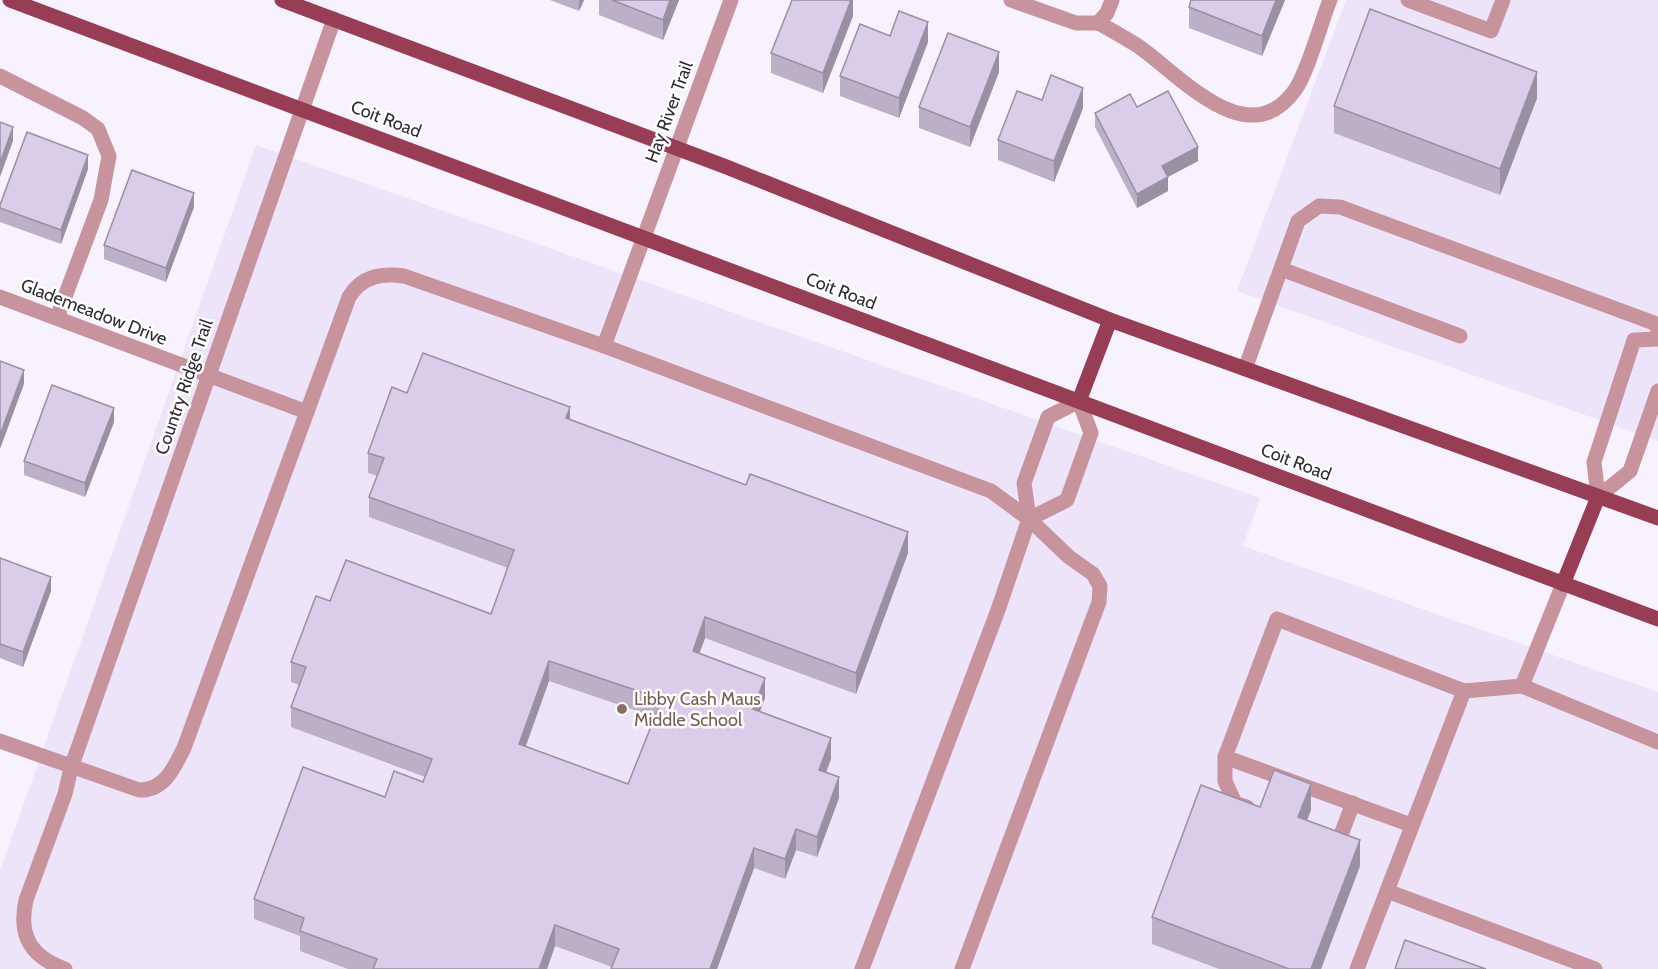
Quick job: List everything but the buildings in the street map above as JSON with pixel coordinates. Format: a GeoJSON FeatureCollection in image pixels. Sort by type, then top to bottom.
{"type":"FeatureCollection","features":[{"type":"Feature","properties":{"kind":"main road","name":"Coit Road"},"geometry":{"type":"LineString","coordinates":[[10,0],[1658,619]]}},
{"type":"Feature","properties":{"kind":"main road"},"geometry":{"type":"LineString","coordinates":[[282,0],[676,147],[1110,320],[1658,518]]}},
{"type":"Feature","properties":{"kind":"main road"},"geometry":{"type":"LineString","coordinates":[[1079,401],[1110,320]]}},
{"type":"Feature","properties":{"kind":"main road"},"geometry":{"type":"LineString","coordinates":[[1563,584],[1598,497]]}},
{"type":"Feature","properties":{"kind":"street","name":"Hay River Trail"},"geometry":{"type":"LineString","coordinates":[[604,346],[731,0]]}},
{"type":"Feature","properties":{"kind":"street"},"geometry":{"type":"LineString","coordinates":[[1011,0],[1076,23],[1098,23],[1138,46],[1202,97],[1235,113],[1251,115],[1284,104],[1297,87],[1330,0]]}},
{"type":"Feature","properties":{"kind":"street"},"geometry":{"type":"LineString","coordinates":[[1098,23],[1107,13],[1112,0]]}},
{"type":"Feature","properties":{"kind":"street"},"geometry":{"type":"LineString","coordinates":[[1408,0],[1491,30],[1503,0]]}},
{"type":"Feature","properties":{"kind":"street","name":"Country Ridge Trail"},"geometry":{"type":"LineString","coordinates":[[65,969],[43,960],[35,952],[26,938],[23,913],[65,794],[71,768],[334,19]]}},
{"type":"Feature","properties":{"kind":"street"},"geometry":{"type":"LineString","coordinates":[[0,76],[83,118],[98,129],[108,156],[101,200],[57,318]]}},
{"type":"Feature","properties":{"kind":"street"},"geometry":{"type":"LineString","coordinates":[[1245,369],[1298,221],[1319,206],[1340,207],[1654,323],[1658,328]]}},
{"type":"Feature","properties":{"kind":"street"},"geometry":{"type":"LineString","coordinates":[[1281,270],[1460,336]]}},
{"type":"Feature","properties":{"kind":"street"},"geometry":{"type":"LineString","coordinates":[[0,741],[71,768],[139,790],[157,787],[174,767],[184,748],[349,297],[360,284],[374,276],[404,276],[604,346],[991,490],[1029,519],[1069,557],[1093,574],[1100,586],[1099,602],[962,969]]}},
{"type":"Feature","properties":{"kind":"street","name":"Glademeadow Drive"},"geometry":{"type":"LineString","coordinates":[[0,297],[307,412]]}},
{"type":"Feature","properties":{"kind":"street"},"geometry":{"type":"LineString","coordinates":[[1598,497],[1594,462],[1634,340],[1658,339]]}},
{"type":"Feature","properties":{"kind":"street"},"geometry":{"type":"LineString","coordinates":[[1598,497],[1630,471],[1658,392]]}},
{"type":"Feature","properties":{"kind":"street"},"geometry":{"type":"LineString","coordinates":[[862,969],[998,610],[1029,519],[1024,483],[1048,417],[1079,401],[1091,433],[1067,500],[1029,519]]}},
{"type":"Feature","properties":{"kind":"street"},"geometry":{"type":"LineString","coordinates":[[1522,687],[1563,584]]}},
{"type":"Feature","properties":{"kind":"street"},"geometry":{"type":"LineString","coordinates":[[1257,810],[1235,803],[1225,781],[1225,757],[1276,619],[1464,691],[1522,687],[1658,742]]}},
{"type":"Feature","properties":{"kind":"street"},"geometry":{"type":"LineString","coordinates":[[1358,969],[1464,691]]}},
{"type":"Feature","properties":{"kind":"street"},"geometry":{"type":"LineString","coordinates":[[1225,757],[1411,825]]}},
{"type":"Feature","properties":{"kind":"street"},"geometry":{"type":"LineString","coordinates":[[1313,831],[1339,840],[1353,803]]}},
{"type":"Feature","properties":{"kind":"street"},"geometry":{"type":"LineString","coordinates":[[1387,891],[1594,969]]}},
{"type":"Feature","properties":{"kind":"shaded area"},"geometry":{"type":"Polygon","coordinates":[[[1346,0],[1658,0],[1658,441],[1237,291],[1346,0]]]}},
{"type":"Feature","properties":{"kind":"shaded area","name":"Libby Cash Maus Middle School"},"geometry":{"type":"Polygon","coordinates":[[[256,145],[1260,498],[1243,546],[1658,692],[1658,969],[0,969],[0,871],[256,145]]]}},
{"type":"Feature","properties":{"kind":"place","name":"Libby Cash Maus Middle School"},"geometry":{"type":"Point","coordinates":[622,709]}}]}
